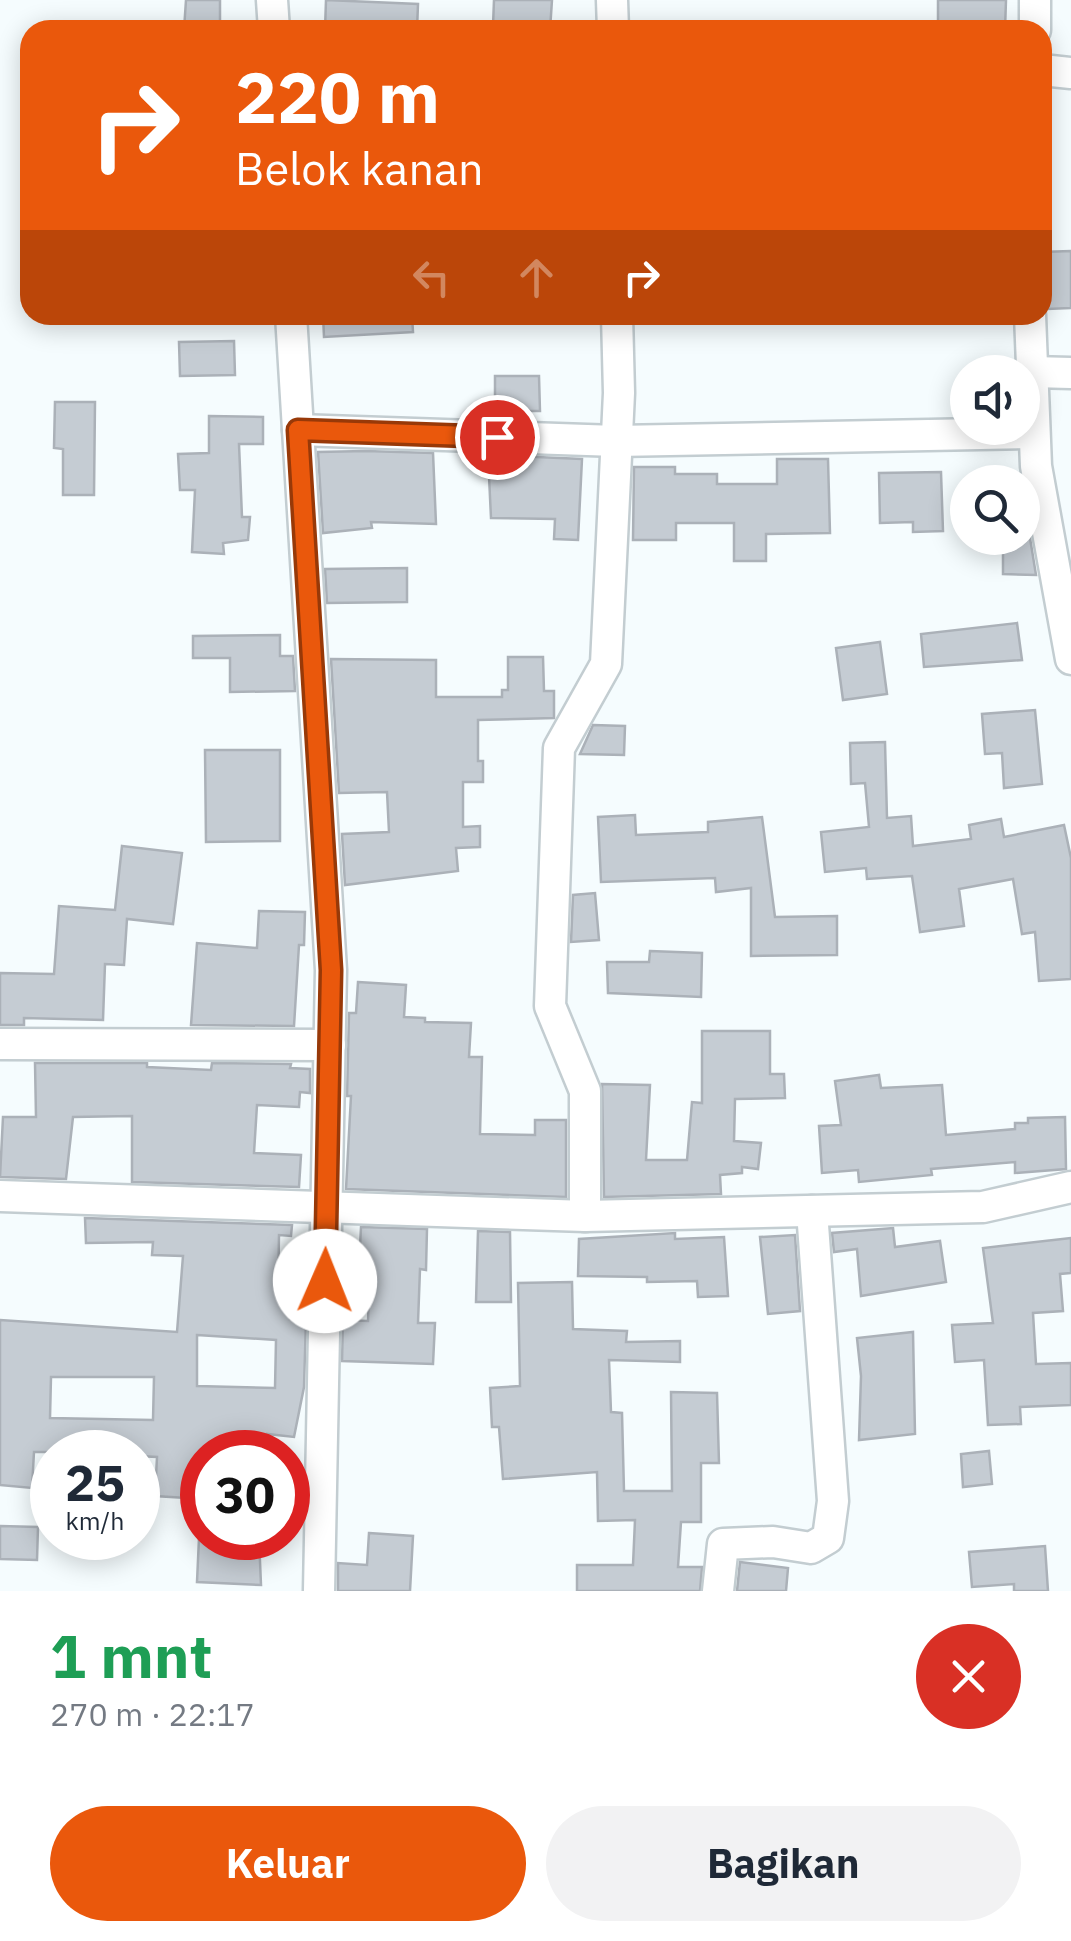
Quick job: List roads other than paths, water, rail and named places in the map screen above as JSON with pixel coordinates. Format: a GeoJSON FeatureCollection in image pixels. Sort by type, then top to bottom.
{"type":"FeatureCollection","features":[{"type":"Feature","properties":{"kind":"street"},"geometry":{"type":"LineString","coordinates":[[292,325],[331,970],[319,1591]]}},
{"type":"Feature","properties":{"kind":"street"},"geometry":{"type":"LineString","coordinates":[[584,1216],[584,1091],[550,1006],[559,748],[606,664],[617,325]]}},
{"type":"Feature","properties":{"kind":"street"},"geometry":{"type":"LineString","coordinates":[[1030,325],[1031,355]]}},
{"type":"Feature","properties":{"kind":"street"},"geometry":{"type":"LineString","coordinates":[[1040,372],[1071,373]]}},
{"type":"Feature","properties":{"kind":"street"},"geometry":{"type":"LineString","coordinates":[[298,430],[616,440],[950,434]]}},
{"type":"Feature","properties":{"kind":"street"},"geometry":{"type":"LineString","coordinates":[[1035,445],[1066,610],[1071,659]]}},
{"type":"Feature","properties":{"kind":"street"},"geometry":{"type":"LineString","coordinates":[[0,1044],[330,1045]]}},
{"type":"Feature","properties":{"kind":"street"},"geometry":{"type":"LineString","coordinates":[[0,1196],[584,1216],[982,1207],[1071,1187]]}},
{"type":"Feature","properties":{"kind":"street"},"geometry":{"type":"LineString","coordinates":[[718,1591],[724,1544],[774,1542],[811,1548],[828,1538],[833,1501],[812,1210]]}}]}
